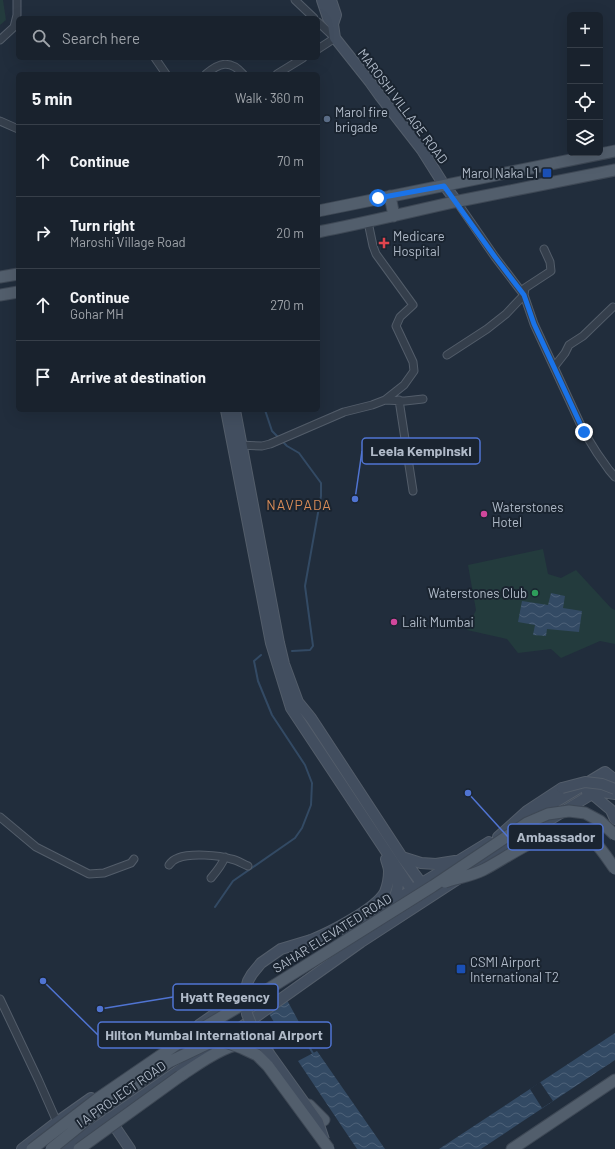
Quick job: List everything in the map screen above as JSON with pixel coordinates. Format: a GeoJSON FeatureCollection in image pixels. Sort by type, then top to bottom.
{"type":"FeatureCollection","features":[{"type":"Feature","properties":{"kind":"main road"},"geometry":{"type":"LineString","coordinates":[[322,0],[328,18],[333,24]]}},
{"type":"Feature","properties":{"kind":"main road"},"geometry":{"type":"LineString","coordinates":[[331,0],[336,15],[333,24],[335,38]]}},
{"type":"Feature","properties":{"kind":"main road","name":"MAROSHI VILLAGE ROAD"},"geometry":{"type":"LineString","coordinates":[[335,38],[422,150],[444,186],[457,202]]}},
{"type":"Feature","properties":{"kind":"main road"},"geometry":{"type":"LineString","coordinates":[[320,211],[615,150]]}},
{"type":"Feature","properties":{"kind":"main road"},"geometry":{"type":"LineString","coordinates":[[320,232],[615,170]]}},
{"type":"Feature","properties":{"kind":"main road"},"geometry":{"type":"LineString","coordinates":[[390,196],[394,216]]}},
{"type":"Feature","properties":{"kind":"main road"},"geometry":{"type":"LineString","coordinates":[[0,277],[16,274]]}},
{"type":"Feature","properties":{"kind":"main road"},"geometry":{"type":"LineString","coordinates":[[0,295],[16,292]]}},
{"type":"Feature","properties":{"kind":"main road"},"geometry":{"type":"LineString","coordinates":[[227,412],[238,445],[279,644],[284,664],[298,702],[311,718],[402,857],[429,889]]}},
{"type":"Feature","properties":{"kind":"main road"},"geometry":{"type":"LineString","coordinates":[[235,412],[238,445],[271,644],[291,708],[382,848],[420,903]]}},
{"type":"Feature","properties":{"kind":"main road"},"geometry":{"type":"LineString","coordinates":[[429,889],[527,834],[594,792],[611,776]]}},
{"type":"Feature","properties":{"kind":"main road"},"geometry":{"type":"LineString","coordinates":[[429,889],[459,861],[578,789],[611,776]]}},
{"type":"Feature","properties":{"kind":"main road"},"geometry":{"type":"LineString","coordinates":[[498,837],[527,811],[562,788],[585,782],[602,784],[615,789]]}},
{"type":"Feature","properties":{"kind":"main road"},"geometry":{"type":"LineString","coordinates":[[578,789],[615,794]]}},
{"type":"Feature","properties":{"kind":"main road"},"geometry":{"type":"LineString","coordinates":[[594,792],[611,810],[615,818]]}},
{"type":"Feature","properties":{"kind":"main road","name":"SAHAR ELEVATED ROAD"},"geometry":{"type":"LineString","coordinates":[[32,1149],[97,1099],[186,1038],[270,988],[429,889],[527,823],[548,814],[570,811],[584,813],[600,821],[615,835]]}},
{"type":"Feature","properties":{"kind":"main road"},"geometry":{"type":"LineString","coordinates":[[22,1149],[94,1095],[136,1066],[212,1016],[260,992],[412,890],[429,889],[482,870],[529,844],[557,832],[573,830],[596,842],[615,869]]}},
{"type":"Feature","properties":{"kind":"main road"},"geometry":{"type":"LineString","coordinates":[[327,1146],[318,1122],[255,1034],[247,1014],[245,992],[252,974],[261,963],[281,949],[326,934],[356,917],[379,900],[385,891],[389,870],[382,848]]}},
{"type":"Feature","properties":{"kind":"main road"},"geometry":{"type":"LineString","coordinates":[[402,857],[421,863],[436,864],[459,861]]}},
{"type":"Feature","properties":{"kind":"main road"},"geometry":{"type":"LineString","coordinates":[[391,905],[396,895],[398,886],[396,869]]}},
{"type":"Feature","properties":{"kind":"main road","name":"I A PROJECT ROAD"},"geometry":{"type":"LineString","coordinates":[[65,1149],[361,942],[420,903],[429,889]]}},
{"type":"Feature","properties":{"kind":"main road"},"geometry":{"type":"LineString","coordinates":[[51,1149],[98,1111],[169,1062],[211,1042],[223,1041],[258,1055],[268,1066],[327,1146]]}},
{"type":"Feature","properties":{"kind":"main road"},"geometry":{"type":"LineString","coordinates":[[79,1149],[180,1076],[214,1054],[228,1047],[248,1044],[258,1045],[274,1056],[308,1105],[324,1120]]}},
{"type":"Feature","properties":{"kind":"main road"},"geometry":{"type":"LineString","coordinates":[[512,1149],[615,1080]]}},
{"type":"Feature","properties":{"kind":"main road"},"geometry":{"type":"LineString","coordinates":[[94,1095],[130,1149]]}},
{"type":"Feature","properties":{"kind":"street"},"geometry":{"type":"LineString","coordinates":[[17,0],[17,16]]}},
{"type":"Feature","properties":{"kind":"street"},"geometry":{"type":"LineString","coordinates":[[295,0],[312,16]]}},
{"type":"Feature","properties":{"kind":"street"},"geometry":{"type":"LineString","coordinates":[[0,40],[14,27],[16,19]]}},
{"type":"Feature","properties":{"kind":"street"},"geometry":{"type":"LineString","coordinates":[[320,24],[335,38],[320,48]]}},
{"type":"Feature","properties":{"kind":"street"},"geometry":{"type":"LineString","coordinates":[[156,60],[165,72]]}},
{"type":"Feature","properties":{"kind":"street"},"geometry":{"type":"LineString","coordinates":[[280,72],[300,60]]}},
{"type":"Feature","properties":{"kind":"street"},"geometry":{"type":"LineString","coordinates":[[208,72],[216,66],[229,64],[233,65],[241,72]]}},
{"type":"Feature","properties":{"kind":"street"},"geometry":{"type":"LineString","coordinates":[[0,121],[16,128]]}},
{"type":"Feature","properties":{"kind":"street"},"geometry":{"type":"LineString","coordinates":[[457,202],[495,257],[524,295],[534,324],[584,432],[597,453],[615,477]]}},
{"type":"Feature","properties":{"kind":"street"},"geometry":{"type":"LineString","coordinates":[[238,445],[262,446],[270,444],[344,412],[372,405],[384,400],[404,385],[414,371],[413,362],[396,326],[400,317],[413,305],[376,254],[368,222]]}},
{"type":"Feature","properties":{"kind":"street"},"geometry":{"type":"LineString","coordinates":[[447,355],[487,329],[506,314],[524,295],[525,288],[551,271],[550,262],[544,249]]}},
{"type":"Feature","properties":{"kind":"street"},"geometry":{"type":"LineString","coordinates":[[554,367],[570,345],[583,336],[613,307]]}},
{"type":"Feature","properties":{"kind":"street"},"geometry":{"type":"LineString","coordinates":[[384,400],[423,399]]}},
{"type":"Feature","properties":{"kind":"street"},"geometry":{"type":"LineString","coordinates":[[399,400],[413,491]]}},
{"type":"Feature","properties":{"kind":"street"},"geometry":{"type":"LineString","coordinates":[[0,817],[36,847],[89,874],[104,873],[131,863],[134,858]]}},
{"type":"Feature","properties":{"kind":"street"},"geometry":{"type":"LineString","coordinates":[[169,865],[179,858],[189,856],[214,856],[233,859],[248,866]]}},
{"type":"Feature","properties":{"kind":"street"},"geometry":{"type":"LineString","coordinates":[[211,878],[220,867],[225,857]]}},
{"type":"Feature","properties":{"kind":"street"},"geometry":{"type":"LineString","coordinates":[[0,999],[57,1122]]}},
{"type":"Feature","properties":{"kind":"green space"},"geometry":{"type":"Polygon","coordinates":[[[0,0],[3,0],[6,20],[0,25],[0,0]]]}},
{"type":"Feature","properties":{"kind":"green space","name":"Waterstones Club"},"geometry":{"type":"Polygon","coordinates":[[[543,549],[548,574],[561,578],[576,570],[611,608],[615,610],[615,644],[600,641],[561,658],[551,649],[518,653],[507,639],[467,630],[476,610],[468,565],[543,549]]]}},
{"type":"Feature","properties":{"kind":"water","name":"Waterstones Club"},"geometry":{"type":"Polygon","coordinates":[[[551,593],[565,596],[563,608],[582,611],[579,632],[547,629],[546,636],[533,635],[535,625],[518,622],[522,601],[548,605],[551,593]]]}},
{"type":"Feature","properties":{"kind":"water"},"geometry":{"type":"Polygon","coordinates":[[[287,1000],[306,1035],[288,1046],[268,1012],[287,1000]]]}},
{"type":"Feature","properties":{"kind":"water"},"geometry":{"type":"Polygon","coordinates":[[[615,1033],[615,1060],[481,1149],[439,1149],[615,1033]]]}},
{"type":"Feature","properties":{"kind":"water"},"geometry":{"type":"Polygon","coordinates":[[[317,1051],[385,1149],[357,1149],[298,1061],[317,1051]]]}},
{"type":"Feature","properties":{"kind":"pier"},"geometry":{"type":"Polygon","coordinates":[[[540,1082],[553,1101],[542,1108],[530,1089],[540,1082]]]}},
{"type":"Feature","properties":{"kind":"waterway"},"geometry":{"type":"LineString","coordinates":[[266,412],[272,431],[287,446],[299,453],[321,483],[321,496],[305,586],[313,646],[310,650],[292,651]]}},
{"type":"Feature","properties":{"kind":"waterway"},"geometry":{"type":"LineString","coordinates":[[215,907],[233,881],[295,838],[302,828],[311,805],[312,783],[305,765],[272,715],[258,681],[254,661],[261,655]]}},
{"type":"Feature","properties":{"kind":"waterway"},"geometry":{"type":"LineString","coordinates":[[302,1035],[314,1055]]}},
{"type":"Feature","properties":{"kind":"place","name":"Marol fire brigade"},"geometry":{"type":"Point","coordinates":[327,119]}},
{"type":"Feature","properties":{"kind":"place","name":"Marol Naka L1"},"geometry":{"type":"Point","coordinates":[547,173]}},
{"type":"Feature","properties":{"kind":"place","name":"Medicare Hospital"},"geometry":{"type":"Point","coordinates":[384,243]}},
{"type":"Feature","properties":{"kind":"place","name":"Leela Kempinski"},"geometry":{"type":"Point","coordinates":[355,499]}},
{"type":"Feature","properties":{"kind":"place","name":"Waterstones Hotel"},"geometry":{"type":"Point","coordinates":[484,514]}},
{"type":"Feature","properties":{"kind":"place","name":"Waterstones Club"},"geometry":{"type":"Point","coordinates":[535,593]}},
{"type":"Feature","properties":{"kind":"place","name":"Lalit Mumbai"},"geometry":{"type":"Point","coordinates":[394,622]}},
{"type":"Feature","properties":{"kind":"place","name":"Ambassador"},"geometry":{"type":"Point","coordinates":[468,793]}},
{"type":"Feature","properties":{"kind":"place","name":"CSMI Airport International T2"},"geometry":{"type":"Point","coordinates":[461,969]}},
{"type":"Feature","properties":{"kind":"place","name":"Hilton Mumbai International Airport"},"geometry":{"type":"Point","coordinates":[43,981]}},
{"type":"Feature","properties":{"kind":"place","name":"Hyatt Regency"},"geometry":{"type":"Point","coordinates":[100,1009]}},
{"type":"Feature","properties":{"kind":"district","name":"NAVPADA"},"geometry":{"type":"Point","coordinates":[299,504]}},
{"type":"Feature","properties":{"kind":"route"},"geometry":{"type":"LineString","coordinates":[[378,198],[444,186],[524,295],[534,324],[584,432]]}}]}
